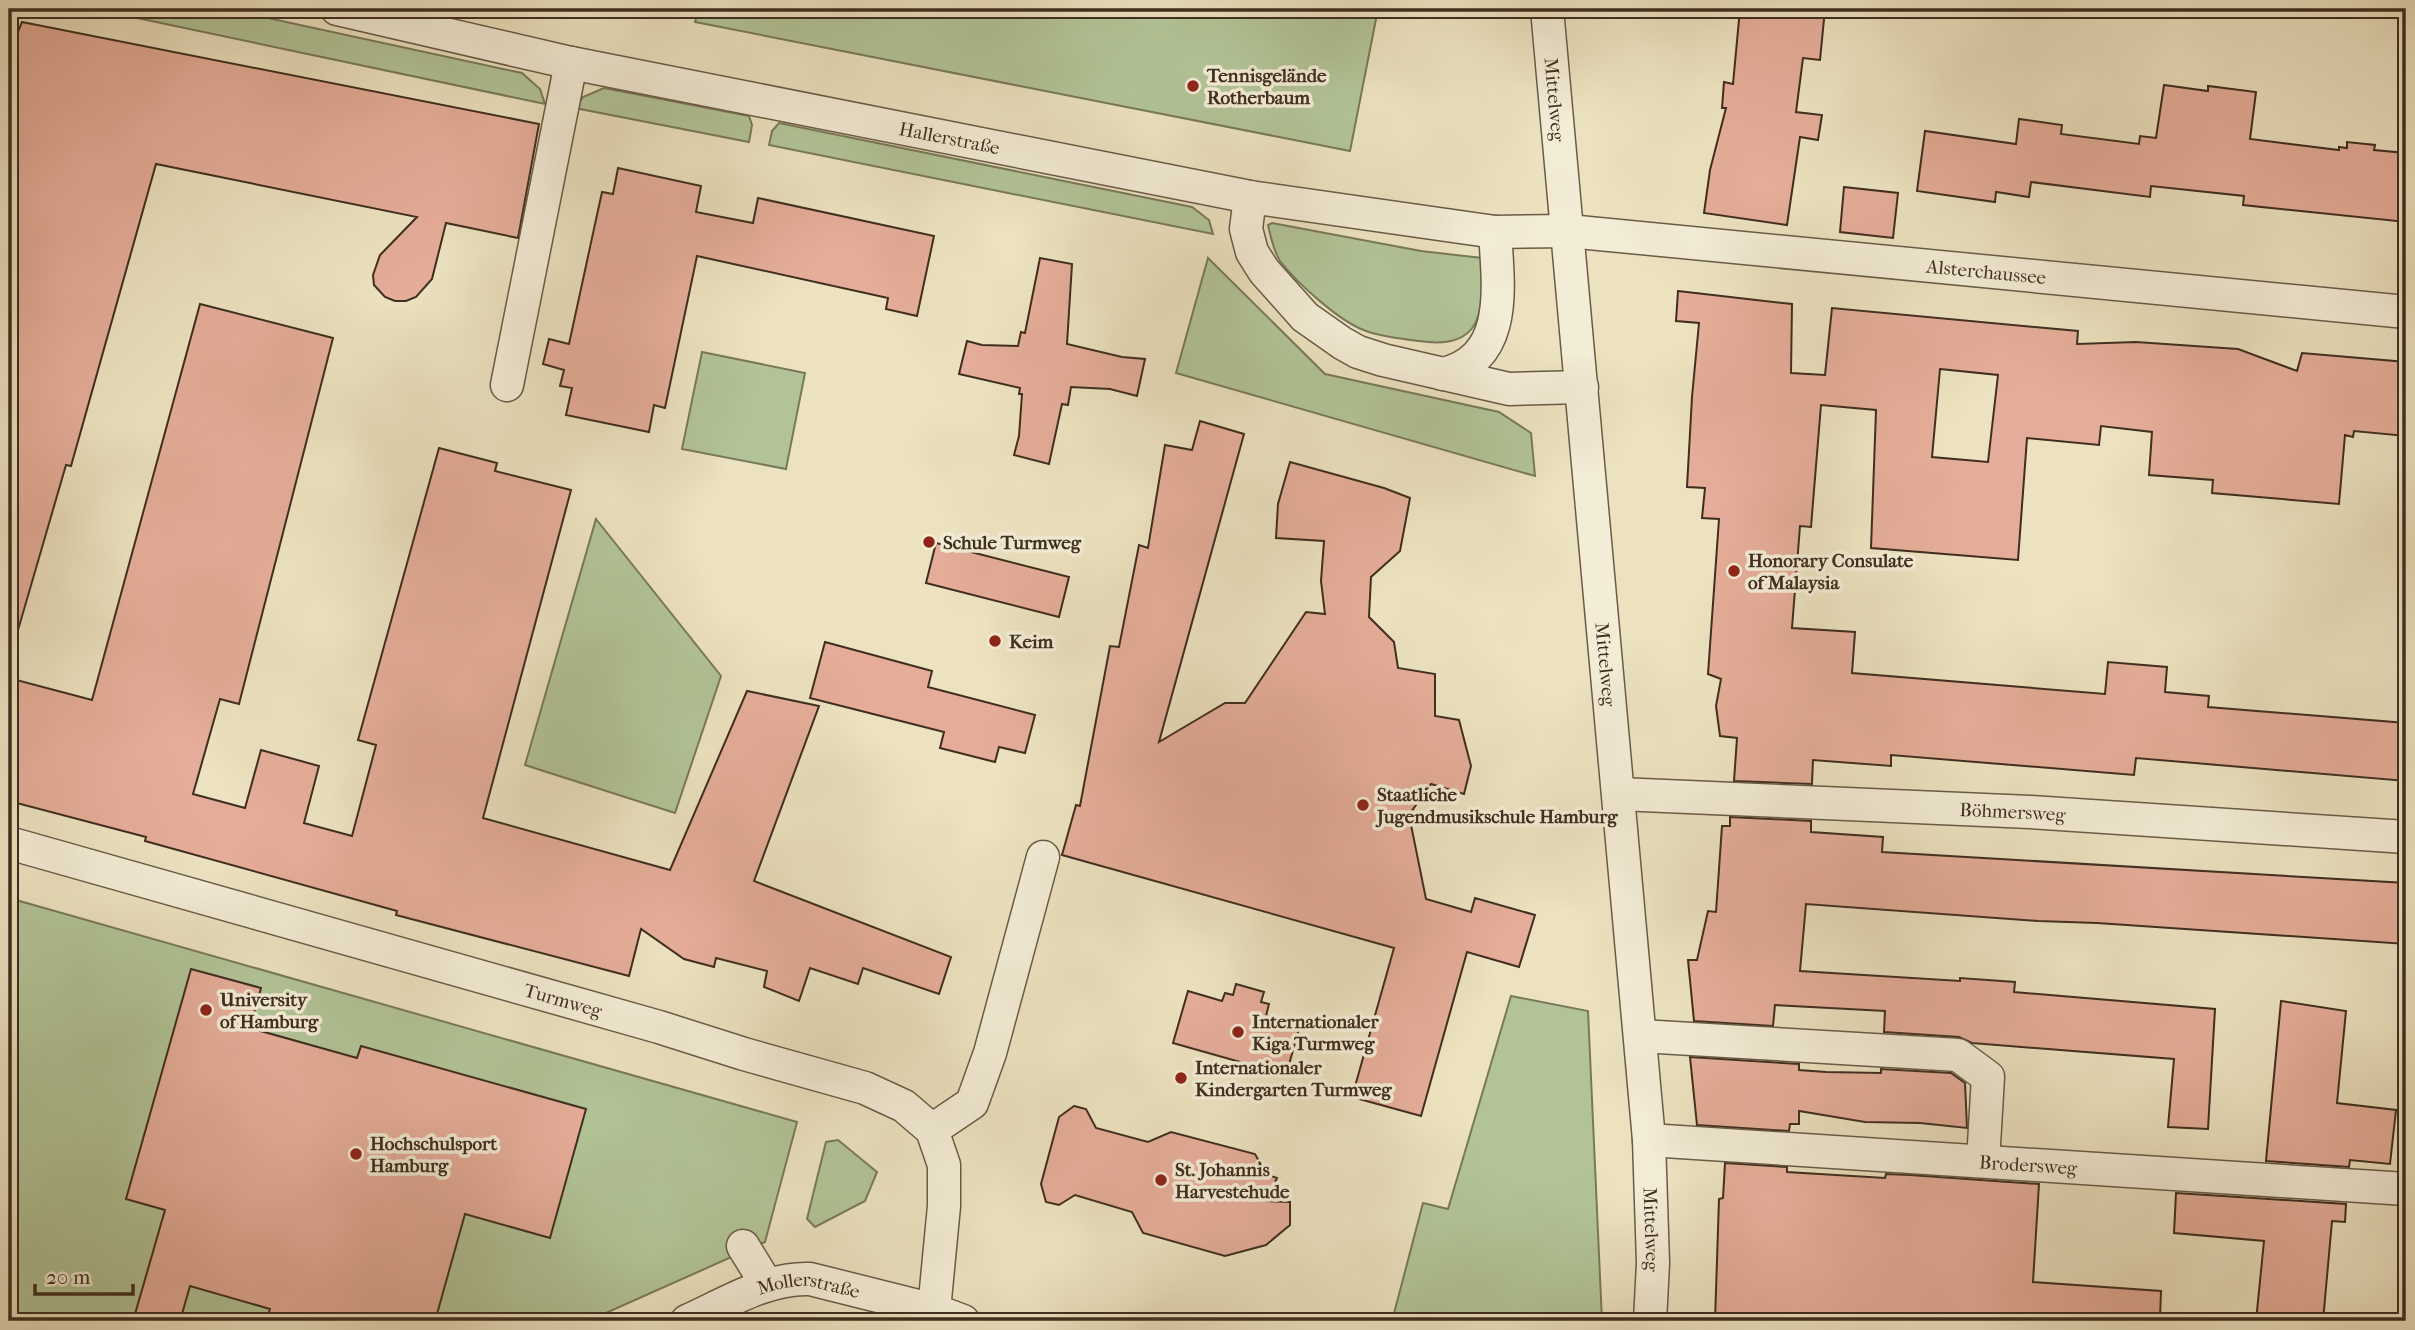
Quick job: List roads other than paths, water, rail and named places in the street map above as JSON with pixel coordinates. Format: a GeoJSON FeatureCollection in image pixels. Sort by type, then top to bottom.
{"type":"FeatureCollection","features":[{"type":"Feature","properties":{"kind":"street","name":"Hallerstraße"},"geometry":{"type":"LineString","coordinates":[[337,9],[571,63],[1250,197],[1494,232],[1567,231]]}},
{"type":"Feature","properties":{"kind":"street","name":"Mittelweg"},"geometry":{"type":"LineString","coordinates":[[1547,9],[1641,1036],[1649,1139],[1653,1263],[1650,1321]]}},
{"type":"Feature","properties":{"kind":"street"},"geometry":{"type":"LineString","coordinates":[[508,385],[571,63]]}},
{"type":"Feature","properties":{"kind":"street"},"geometry":{"type":"LineString","coordinates":[[1250,197],[1246,229],[1252,252],[1264,271],[1306,317],[1342,343],[1358,352],[1383,360],[1509,389],[1582,387]]}},
{"type":"Feature","properties":{"kind":"street","name":"Alsterchaussee"},"geometry":{"type":"LineString","coordinates":[[1567,231],[2406,312]]}},
{"type":"Feature","properties":{"kind":"street"},"geometry":{"type":"LineString","coordinates":[[1443,374],[1458,370],[1469,363],[1490,337],[1497,302],[1494,232]]}},
{"type":"Feature","properties":{"kind":"street","name":"Böhmersweg"},"geometry":{"type":"LineString","coordinates":[[1619,794],[2030,812],[2406,837]]}},
{"type":"Feature","properties":{"kind":"street","name":"Turmweg"},"geometry":{"type":"LineString","coordinates":[[9,844],[646,1023],[865,1088],[904,1106],[932,1130]]}},
{"type":"Feature","properties":{"kind":"street"},"geometry":{"type":"LineString","coordinates":[[932,1315],[944,1206],[944,1165],[932,1130],[972,1103],[990,1053],[1043,857]]}},
{"type":"Feature","properties":{"kind":"street"},"geometry":{"type":"LineString","coordinates":[[1641,1036],[1958,1055],[1988,1077],[1983,1161]]}},
{"type":"Feature","properties":{"kind":"street","name":"Brodersweg"},"geometry":{"type":"LineString","coordinates":[[1649,1139],[2406,1189]]}},
{"type":"Feature","properties":{"kind":"street"},"geometry":{"type":"LineString","coordinates":[[743,1246],[767,1285]]}},
{"type":"Feature","properties":{"kind":"street","name":"Mollerstraße"},"geometry":{"type":"LineString","coordinates":[[687,1321],[767,1285],[794,1278],[810,1279],[932,1315],[963,1321]]}},
{"type":"Feature","properties":{"kind":"place","name":"Tennisgelände Rotherbaum"},"geometry":{"type":"Point","coordinates":[1193,86]}},
{"type":"Feature","properties":{"kind":"place","name":"Schule Turmweg"},"geometry":{"type":"Point","coordinates":[929,542]}},
{"type":"Feature","properties":{"kind":"place","name":"Honorary Consulate of Malaysia"},"geometry":{"type":"Point","coordinates":[1734,571]}},
{"type":"Feature","properties":{"kind":"place","name":"Keim"},"geometry":{"type":"Point","coordinates":[995,641]}},
{"type":"Feature","properties":{"kind":"place","name":"Staatliche Jugendmusikschule Hamburg"},"geometry":{"type":"Point","coordinates":[1363,805]}},
{"type":"Feature","properties":{"kind":"place","name":"University of Hamburg"},"geometry":{"type":"Point","coordinates":[206,1010]}},
{"type":"Feature","properties":{"kind":"place","name":"Internationaler Kiga Turmweg"},"geometry":{"type":"Point","coordinates":[1238,1032]}},
{"type":"Feature","properties":{"kind":"place","name":"Internationaler Kindergarten Turmweg"},"geometry":{"type":"Point","coordinates":[1181,1078]}},
{"type":"Feature","properties":{"kind":"place","name":"Hochschulsport Hamburg"},"geometry":{"type":"Point","coordinates":[356,1154]}},
{"type":"Feature","properties":{"kind":"place","name":"St. Johannis Harvestehude"},"geometry":{"type":"Point","coordinates":[1161,1180]}}]}
